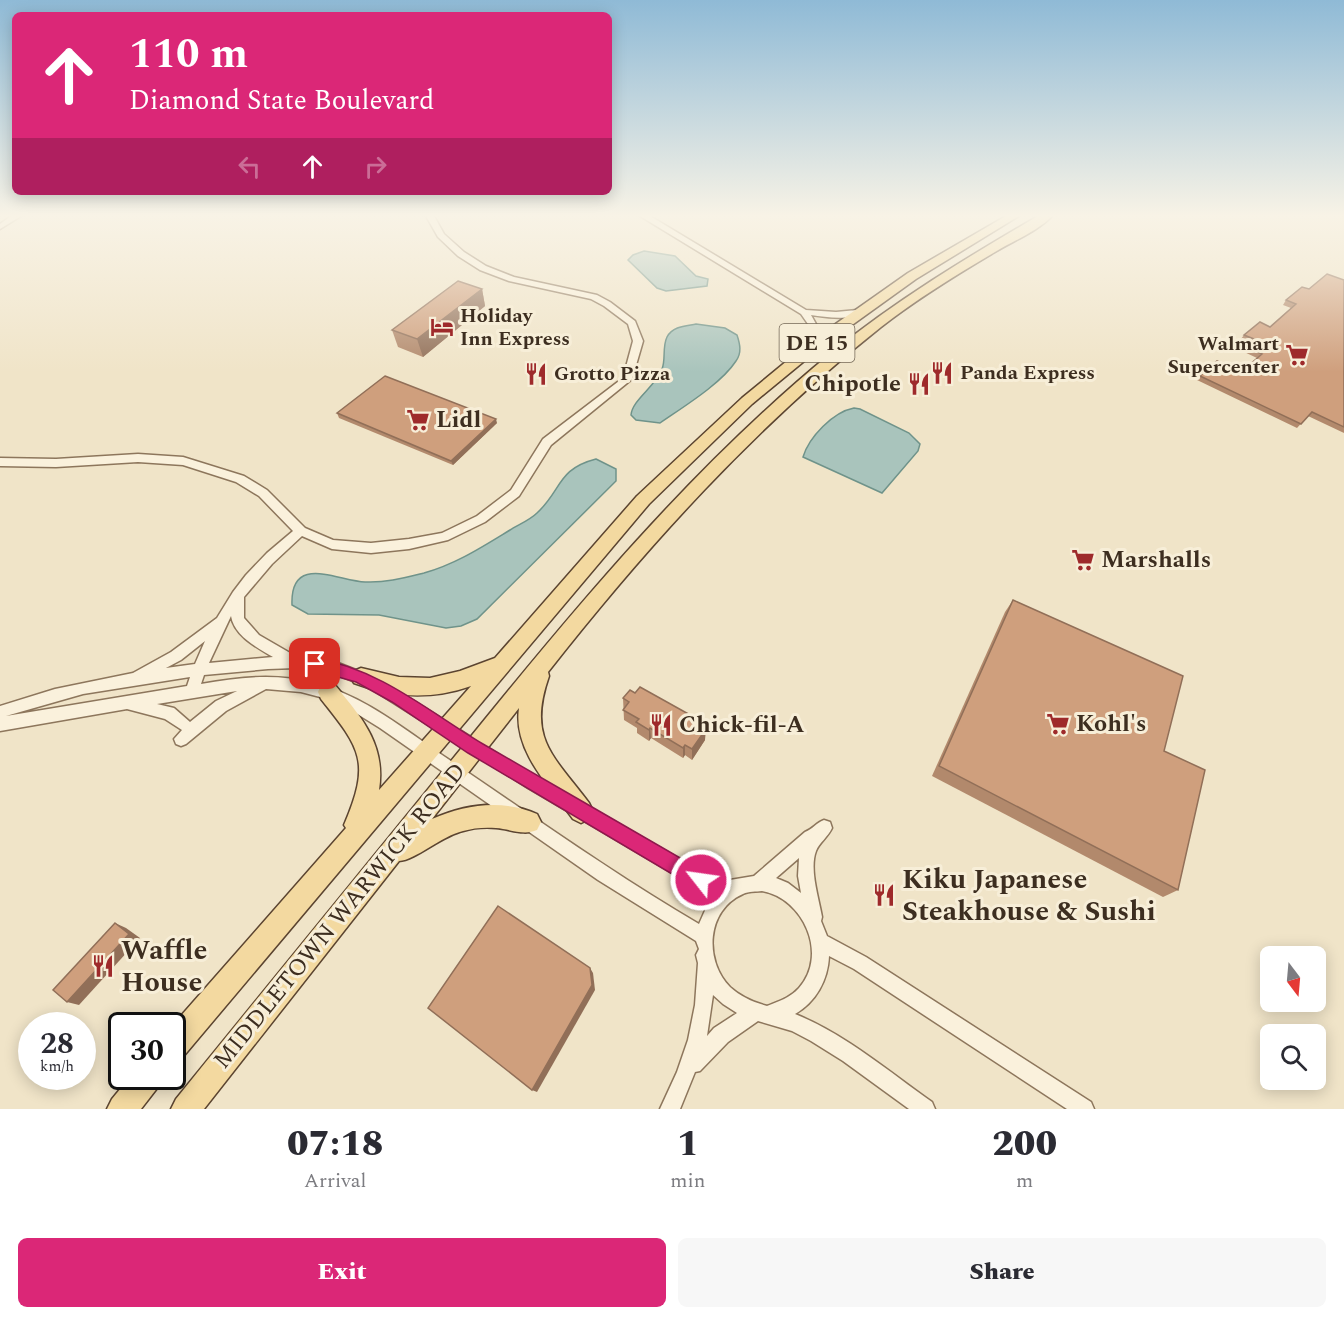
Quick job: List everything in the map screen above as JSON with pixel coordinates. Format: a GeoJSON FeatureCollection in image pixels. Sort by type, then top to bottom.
{"type":"FeatureCollection","features":[{"type":"Feature","properties":{"kind":"main road","name":"MIDDLETOWN WARWICK ROAD"},"geometry":{"type":"LineString","coordinates":[[186,1032],[643,500],[747,401],[814,345],[926,268]]}},
{"type":"Feature","properties":{"kind":"main road","name":"MIDDLETOWN WARWICK ROAD"},"geometry":{"type":"LineString","coordinates":[[186,1109],[547,658],[703,477],[766,416],[841,352],[899,308],[959,268]]}},
{"type":"Feature","properties":{"kind":"main road"},"geometry":{"type":"LineString","coordinates":[[547,658],[530,702],[531,738],[542,763],[557,777],[581,811]]}},
{"type":"Feature","properties":{"kind":"main road"},"geometry":{"type":"LineString","coordinates":[[361,677],[400,687],[432,687],[461,681],[501,664]]}},
{"type":"Feature","properties":{"kind":"main road"},"geometry":{"type":"LineString","coordinates":[[328,692],[358,729],[364,740],[369,761],[368,787],[364,803],[358,821],[344,846]]}},
{"type":"Feature","properties":{"kind":"main road"},"geometry":{"type":"LineString","coordinates":[[384,860],[435,828],[461,819],[479,815],[494,815],[529,822]]}},
{"type":"Feature","properties":{"kind":"main road"},"geometry":{"type":"LineString","coordinates":[[122,1109],[137,1090]]}},
{"type":"Feature","properties":{"kind":"street"},"geometry":{"type":"LineString","coordinates":[[0,462],[56,463],[118,458],[183,461],[240,479],[263,493],[301,531],[332,544],[371,548],[444,537],[481,519],[515,493],[547,442],[627,379],[638,341],[632,323],[594,297],[512,279],[483,268]]}},
{"type":"Feature","properties":{"kind":"street"},"geometry":{"type":"LineString","coordinates":[[730,268],[804,312],[825,315],[857,314]]}},
{"type":"Feature","properties":{"kind":"street"},"geometry":{"type":"LineString","coordinates":[[804,312],[812,324],[814,345]]}},
{"type":"Feature","properties":{"kind":"street"},"geometry":{"type":"LineString","coordinates":[[192,691],[203,656],[237,596],[262,565],[301,531]]}},
{"type":"Feature","properties":{"kind":"street"},"geometry":{"type":"LineString","coordinates":[[237,596],[238,620],[254,639],[295,663]]}},
{"type":"Feature","properties":{"kind":"street"},"geometry":{"type":"LineString","coordinates":[[130,679],[176,656],[223,620]]}},
{"type":"Feature","properties":{"kind":"street"},"geometry":{"type":"LineString","coordinates":[[0,712],[48,696],[130,679],[199,669],[265,663],[295,663],[337,668],[361,677],[398,697],[474,748],[710,885],[721,889],[758,884],[776,887],[794,897],[807,911],[818,937],[1084,1109]]}},
{"type":"Feature","properties":{"kind":"street"},"geometry":{"type":"LineString","coordinates":[[181,739],[221,706],[266,682]]}},
{"type":"Feature","properties":{"kind":"street"},"geometry":{"type":"LineString","coordinates":[[0,724],[192,691],[266,682],[291,683],[328,692],[347,700],[652,905],[704,946],[712,976],[723,993],[738,1005],[787,1019],[825,1039],[925,1109]]}},
{"type":"Feature","properties":{"kind":"street"},"geometry":{"type":"LineString","coordinates":[[125,702],[169,714],[184,724]]}},
{"type":"Feature","properties":{"kind":"street"},"geometry":{"type":"LineString","coordinates":[[690,1067],[722,1035],[759,1012],[789,1008],[810,990],[819,966],[818,937],[808,896],[808,848],[824,828],[758,884]]}},
{"type":"Feature","properties":{"kind":"street"},"geometry":{"type":"LineString","coordinates":[[670,1109],[690,1067],[703,1019],[706,994],[704,946],[713,909],[725,895],[736,888]]}},
{"type":"Feature","properties":{"kind":"water"},"geometry":{"type":"Polygon","coordinates":[[[636,268],[687,268],[696,276],[708,279],[707,286],[666,291],[657,288],[636,268]]]}},
{"type":"Feature","properties":{"kind":"water"},"geometry":{"type":"Polygon","coordinates":[[[696,324],[725,328],[737,335],[740,348],[736,361],[711,387],[660,423],[636,420],[631,415],[632,409],[662,369],[667,337],[676,329],[696,324]]]}},
{"type":"Feature","properties":{"kind":"water"},"geometry":{"type":"Polygon","coordinates":[[[854,408],[909,433],[920,444],[918,451],[882,493],[803,457],[816,434],[830,420],[854,408]]]}},
{"type":"Feature","properties":{"kind":"water"},"geometry":{"type":"Polygon","coordinates":[[[596,459],[616,469],[616,481],[477,619],[461,626],[446,628],[379,615],[308,614],[292,605],[293,589],[299,579],[307,575],[330,575],[354,581],[380,582],[424,573],[458,560],[531,518],[545,504],[567,474],[583,463],[596,459]]]}},
{"type":"Feature","properties":{"kind":"building","name":"Walmart Supercenter"},"geometry":{"type":"Polygon","coordinates":[[[1327,274],[1344,280],[1344,427],[1312,412],[1301,424],[1200,376],[1217,361],[1241,372],[1262,354],[1245,346],[1254,339],[1244,335],[1260,322],[1270,327],[1296,304],[1286,300],[1302,287],[1309,289],[1327,274]]]}},
{"type":"Feature","properties":{"kind":"building"},"geometry":{"type":"Polygon","coordinates":[[[458,281],[482,289],[417,339],[392,330],[458,281]]]}},
{"type":"Feature","properties":{"kind":"building","name":"Lidl"},"geometry":{"type":"Polygon","coordinates":[[[385,376],[496,419],[451,461],[337,413],[385,376]]]}},
{"type":"Feature","properties":{"kind":"building","name":"Kohl's"},"geometry":{"type":"Polygon","coordinates":[[[1013,600],[1183,676],[1164,751],[1205,770],[1178,890],[939,766],[1013,600]]]}},
{"type":"Feature","properties":{"kind":"building","name":"Chick-fil-A"},"geometry":{"type":"Polygon","coordinates":[[[640,687],[701,721],[698,724],[706,729],[692,749],[685,745],[683,748],[650,728],[649,730],[636,722],[639,719],[623,710],[629,702],[623,698],[630,690],[635,693],[640,687]]]}},
{"type":"Feature","properties":{"kind":"building"},"geometry":{"type":"Polygon","coordinates":[[[498,906],[590,968],[592,985],[532,1090],[428,1008],[498,906]]]}},
{"type":"Feature","properties":{"kind":"building"},"geometry":{"type":"Polygon","coordinates":[[[115,923],[129,934],[67,1002],[53,990],[115,923]]]}},
{"type":"Feature","properties":{"kind":"place","name":"Holiday Inn Express"},"geometry":{"type":"Point","coordinates":[442,327]}},
{"type":"Feature","properties":{"kind":"place","name":"Walmart Supercenter"},"geometry":{"type":"Point","coordinates":[1297,355]}},
{"type":"Feature","properties":{"kind":"place","name":"Panda Express"},"geometry":{"type":"Point","coordinates":[942,373]}},
{"type":"Feature","properties":{"kind":"place","name":"Grotto Pizza"},"geometry":{"type":"Point","coordinates":[536,374]}},
{"type":"Feature","properties":{"kind":"place","name":"Chipotle"},"geometry":{"type":"Point","coordinates":[919,384]}},
{"type":"Feature","properties":{"kind":"place","name":"Lidl"},"geometry":{"type":"Point","coordinates":[418,420]}},
{"type":"Feature","properties":{"kind":"place","name":"Marshalls"},"geometry":{"type":"Point","coordinates":[1083,560]}},
{"type":"Feature","properties":{"kind":"place","name":"Kohl's"},"geometry":{"type":"Point","coordinates":[1058,724]}},
{"type":"Feature","properties":{"kind":"place","name":"Chick-fil-A"},"geometry":{"type":"Point","coordinates":[661,725]}},
{"type":"Feature","properties":{"kind":"place","name":"Kiku Japanese Steakhouse & Sushi"},"geometry":{"type":"Point","coordinates":[884,895]}},
{"type":"Feature","properties":{"kind":"place","name":"Waffle House"},"geometry":{"type":"Point","coordinates":[103,966]}},
{"type":"Feature","properties":{"kind":"route"},"geometry":{"type":"LineString","coordinates":[[315,664],[337,668],[361,677],[398,697],[474,748],[701,880]]}}]}
